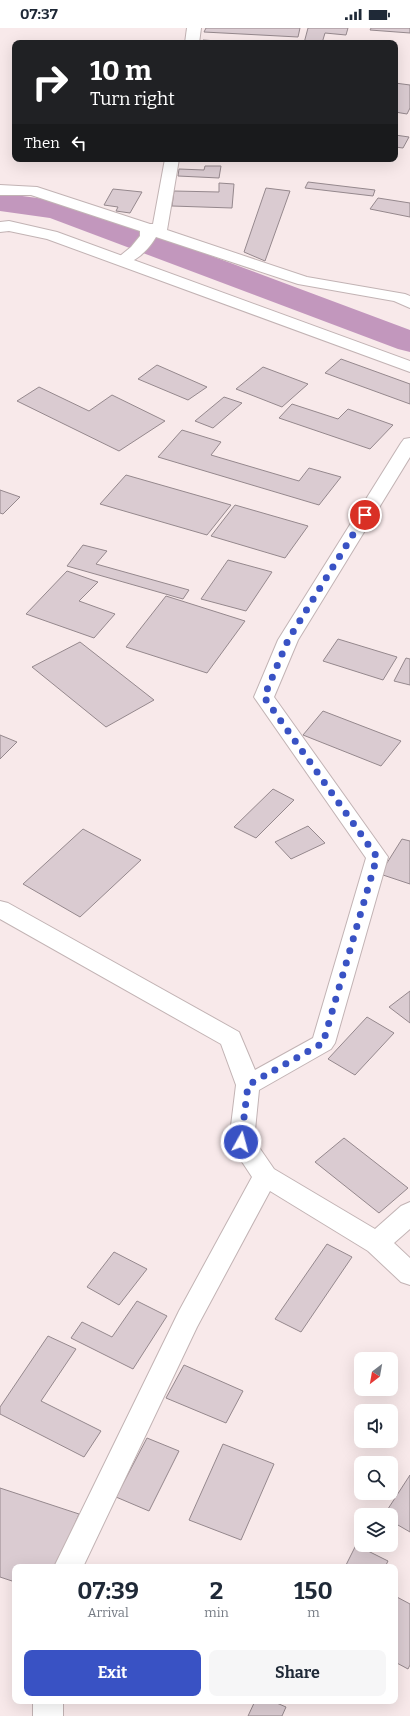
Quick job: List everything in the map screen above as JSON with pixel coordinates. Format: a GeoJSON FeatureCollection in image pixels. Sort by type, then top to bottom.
{"type":"FeatureCollection","features":[{"type":"Feature","properties":{"kind":"street"},"geometry":{"type":"LineString","coordinates":[[192,40],[194,28]]}},
{"type":"Feature","properties":{"kind":"street"},"geometry":{"type":"LineString","coordinates":[[123,260],[137,250],[148,233],[160,228],[171,162]]}},
{"type":"Feature","properties":{"kind":"street"},"geometry":{"type":"LineString","coordinates":[[0,190],[32,190],[148,233],[304,281],[399,297],[410,303]]}},
{"type":"Feature","properties":{"kind":"street"},"geometry":{"type":"LineString","coordinates":[[0,227],[8,226],[51,235],[410,366]]}},
{"type":"Feature","properties":{"kind":"street"},"geometry":{"type":"LineString","coordinates":[[248,1085],[323,1043],[377,857],[264,697],[288,640],[410,444]]}},
{"type":"Feature","properties":{"kind":"street"},"geometry":{"type":"LineString","coordinates":[[0,909],[231,1038],[248,1085],[241,1142],[265,1176],[377,1243],[410,1274]]}},
{"type":"Feature","properties":{"kind":"street"},"geometry":{"type":"LineString","coordinates":[[69,1564],[188,1320],[265,1176]]}},
{"type":"Feature","properties":{"kind":"street"},"geometry":{"type":"LineString","coordinates":[[377,1243],[410,1214]]}},
{"type":"Feature","properties":{"kind":"street"},"geometry":{"type":"LineString","coordinates":[[48,1704],[48,1716]]}},
{"type":"Feature","properties":{"kind":"building"},"geometry":{"type":"Polygon","coordinates":[[[206,28],[300,28],[298,37],[204,32],[206,28]]]}},
{"type":"Feature","properties":{"kind":"building"},"geometry":{"type":"Polygon","coordinates":[[[308,28],[348,28],[346,35],[325,33],[323,40],[305,40],[308,28]]]}},
{"type":"Feature","properties":{"kind":"building"},"geometry":{"type":"Polygon","coordinates":[[[371,28],[410,28],[410,33],[370,30],[371,28]]]}},
{"type":"Feature","properties":{"kind":"building"},"geometry":{"type":"Polygon","coordinates":[[[398,83],[410,85],[410,108],[407,114],[398,112],[398,83]]]}},
{"type":"Feature","properties":{"kind":"building"},"geometry":{"type":"Polygon","coordinates":[[[398,135],[409,137],[403,148],[398,147],[398,135]]]}},
{"type":"Feature","properties":{"kind":"building"},"geometry":{"type":"Polygon","coordinates":[[[205,166],[221,166],[219,178],[178,176],[179,169],[204,170],[205,166]]]}},
{"type":"Feature","properties":{"kind":"building"},"geometry":{"type":"Polygon","coordinates":[[[308,182],[375,190],[373,196],[305,188],[308,182]]]}},
{"type":"Feature","properties":{"kind":"building"},"geometry":{"type":"Polygon","coordinates":[[[219,183],[234,184],[232,208],[172,206],[174,191],[219,192],[219,183]]]}},
{"type":"Feature","properties":{"kind":"building"},"geometry":{"type":"Polygon","coordinates":[[[266,188],[290,191],[265,261],[244,252],[266,188]]]}},
{"type":"Feature","properties":{"kind":"building"},"geometry":{"type":"Polygon","coordinates":[[[113,189],[142,192],[130,213],[116,211],[118,207],[104,205],[113,189]]]}},
{"type":"Feature","properties":{"kind":"building"},"geometry":{"type":"Polygon","coordinates":[[[378,198],[410,203],[410,217],[370,209],[378,198]]]}},
{"type":"Feature","properties":{"kind":"building"},"geometry":{"type":"Polygon","coordinates":[[[341,359],[410,384],[410,404],[325,373],[341,359]]]}},
{"type":"Feature","properties":{"kind":"building"},"geometry":{"type":"Polygon","coordinates":[[[157,365],[207,387],[188,400],[138,379],[157,365]]]}},
{"type":"Feature","properties":{"kind":"building"},"geometry":{"type":"Polygon","coordinates":[[[263,367],[308,384],[282,407],[236,389],[263,367]]]}},
{"type":"Feature","properties":{"kind":"building"},"geometry":{"type":"Polygon","coordinates":[[[39,387],[89,411],[112,395],[165,421],[119,451],[17,401],[39,387]]]}},
{"type":"Feature","properties":{"kind":"building"},"geometry":{"type":"Polygon","coordinates":[[[224,397],[242,403],[213,428],[195,421],[224,397]]]}},
{"type":"Feature","properties":{"kind":"building"},"geometry":{"type":"Polygon","coordinates":[[[292,404],[338,419],[348,409],[393,425],[370,449],[279,418],[292,404]]]}},
{"type":"Feature","properties":{"kind":"building"},"geometry":{"type":"Polygon","coordinates":[[[182,430],[221,442],[211,455],[299,481],[309,468],[341,477],[319,505],[158,457],[182,430]]]}},
{"type":"Feature","properties":{"kind":"building"},"geometry":{"type":"Polygon","coordinates":[[[126,475],[231,505],[207,535],[100,504],[126,475]]]}},
{"type":"Feature","properties":{"kind":"building"},"geometry":{"type":"Polygon","coordinates":[[[0,490],[20,497],[3,514],[0,513],[0,490]]]}},
{"type":"Feature","properties":{"kind":"building"},"geometry":{"type":"Polygon","coordinates":[[[235,505],[308,526],[285,558],[211,536],[235,505]]]}},
{"type":"Feature","properties":{"kind":"building"},"geometry":{"type":"Polygon","coordinates":[[[83,545],[107,551],[96,564],[189,590],[183,599],[67,566],[83,545]]]}},
{"type":"Feature","properties":{"kind":"building"},"geometry":{"type":"Polygon","coordinates":[[[228,560],[272,572],[246,611],[201,599],[228,560]]]}},
{"type":"Feature","properties":{"kind":"building"},"geometry":{"type":"Polygon","coordinates":[[[67,571],[98,582],[79,601],[115,614],[94,638],[26,614],[67,571]]]}},
{"type":"Feature","properties":{"kind":"building"},"geometry":{"type":"Polygon","coordinates":[[[166,596],[245,621],[207,673],[126,647],[166,596]]]}},
{"type":"Feature","properties":{"kind":"building"},"geometry":{"type":"Polygon","coordinates":[[[338,639],[397,657],[383,680],[323,661],[338,639]]]}},
{"type":"Feature","properties":{"kind":"building"},"geometry":{"type":"Polygon","coordinates":[[[80,642],[154,700],[106,727],[32,667],[80,642]]]}},
{"type":"Feature","properties":{"kind":"building"},"geometry":{"type":"Polygon","coordinates":[[[406,658],[410,659],[410,685],[394,681],[406,658]]]}},
{"type":"Feature","properties":{"kind":"building"},"geometry":{"type":"Polygon","coordinates":[[[323,711],[401,741],[381,766],[303,735],[323,711]]]}},
{"type":"Feature","properties":{"kind":"building"},"geometry":{"type":"Polygon","coordinates":[[[0,735],[17,742],[0,759],[0,735]]]}},
{"type":"Feature","properties":{"kind":"building"},"geometry":{"type":"Polygon","coordinates":[[[273,789],[294,800],[256,838],[234,827],[273,789]]]}},
{"type":"Feature","properties":{"kind":"building"},"geometry":{"type":"Polygon","coordinates":[[[308,826],[325,843],[291,859],[275,842],[308,826]]]}},
{"type":"Feature","properties":{"kind":"building"},"geometry":{"type":"Polygon","coordinates":[[[83,829],[141,860],[80,917],[23,884],[83,829]]]}},
{"type":"Feature","properties":{"kind":"building"},"geometry":{"type":"Polygon","coordinates":[[[402,839],[410,841],[410,884],[380,874],[402,839]]]}},
{"type":"Feature","properties":{"kind":"building"},"geometry":{"type":"Polygon","coordinates":[[[410,991],[410,1023],[389,1007],[410,991]]]}},
{"type":"Feature","properties":{"kind":"building"},"geometry":{"type":"Polygon","coordinates":[[[367,1017],[394,1033],[355,1075],[328,1059],[367,1017]]]}},
{"type":"Feature","properties":{"kind":"building"},"geometry":{"type":"Polygon","coordinates":[[[344,1138],[408,1188],[379,1213],[315,1162],[344,1138]]]}},
{"type":"Feature","properties":{"kind":"building"},"geometry":{"type":"Polygon","coordinates":[[[327,1244],[352,1257],[301,1332],[275,1319],[327,1244]]]}},
{"type":"Feature","properties":{"kind":"building"},"geometry":{"type":"Polygon","coordinates":[[[114,1252],[147,1269],[119,1305],[87,1287],[114,1252]]]}},
{"type":"Feature","properties":{"kind":"building"},"geometry":{"type":"Polygon","coordinates":[[[137,1301],[167,1316],[133,1369],[71,1338],[82,1322],[112,1337],[137,1301]]]}},
{"type":"Feature","properties":{"kind":"building"},"geometry":{"type":"Polygon","coordinates":[[[48,1336],[76,1349],[41,1401],[101,1431],[84,1457],[0,1414],[0,1407],[48,1336]]]}},
{"type":"Feature","properties":{"kind":"building"},"geometry":{"type":"Polygon","coordinates":[[[184,1365],[243,1391],[226,1423],[166,1398],[184,1365]]]}},
{"type":"Feature","properties":{"kind":"building"},"geometry":{"type":"Polygon","coordinates":[[[147,1438],[179,1451],[149,1511],[116,1497],[147,1438]]]}},
{"type":"Feature","properties":{"kind":"building"},"geometry":{"type":"Polygon","coordinates":[[[223,1444],[274,1464],[241,1540],[189,1520],[223,1444]]]}},
{"type":"Feature","properties":{"kind":"building"},"geometry":{"type":"Polygon","coordinates":[[[410,1475],[410,1532],[398,1525],[398,1508],[389,1508],[394,1500],[398,1500],[398,1493],[410,1475]]]}},
{"type":"Feature","properties":{"kind":"building"},"geometry":{"type":"Polygon","coordinates":[[[0,1488],[79,1514],[58,1564],[12,1564],[12,1581],[0,1577],[0,1488]]]}},
{"type":"Feature","properties":{"kind":"building"},"geometry":{"type":"Polygon","coordinates":[[[354,1549],[354,1552],[370,1552],[388,1561],[386,1564],[346,1564],[354,1549]]]}},
{"type":"Feature","properties":{"kind":"building"},"geometry":{"type":"Polygon","coordinates":[[[398,1598],[410,1604],[410,1665],[408,1669],[398,1664],[398,1598]]]}},
{"type":"Feature","properties":{"kind":"building"},"geometry":{"type":"Polygon","coordinates":[[[254,1704],[279,1704],[286,1707],[282,1716],[248,1716],[254,1704]]]}},
{"type":"Feature","properties":{"kind":"waterway"},"geometry":{"type":"LineString","coordinates":[[0,202],[56,209],[410,342]]}},
{"type":"Feature","properties":{"kind":"route"},"geometry":{"type":"LineString","coordinates":[[241,1142],[248,1085],[323,1043],[377,857],[264,697],[288,640],[365,515]]}}]}
